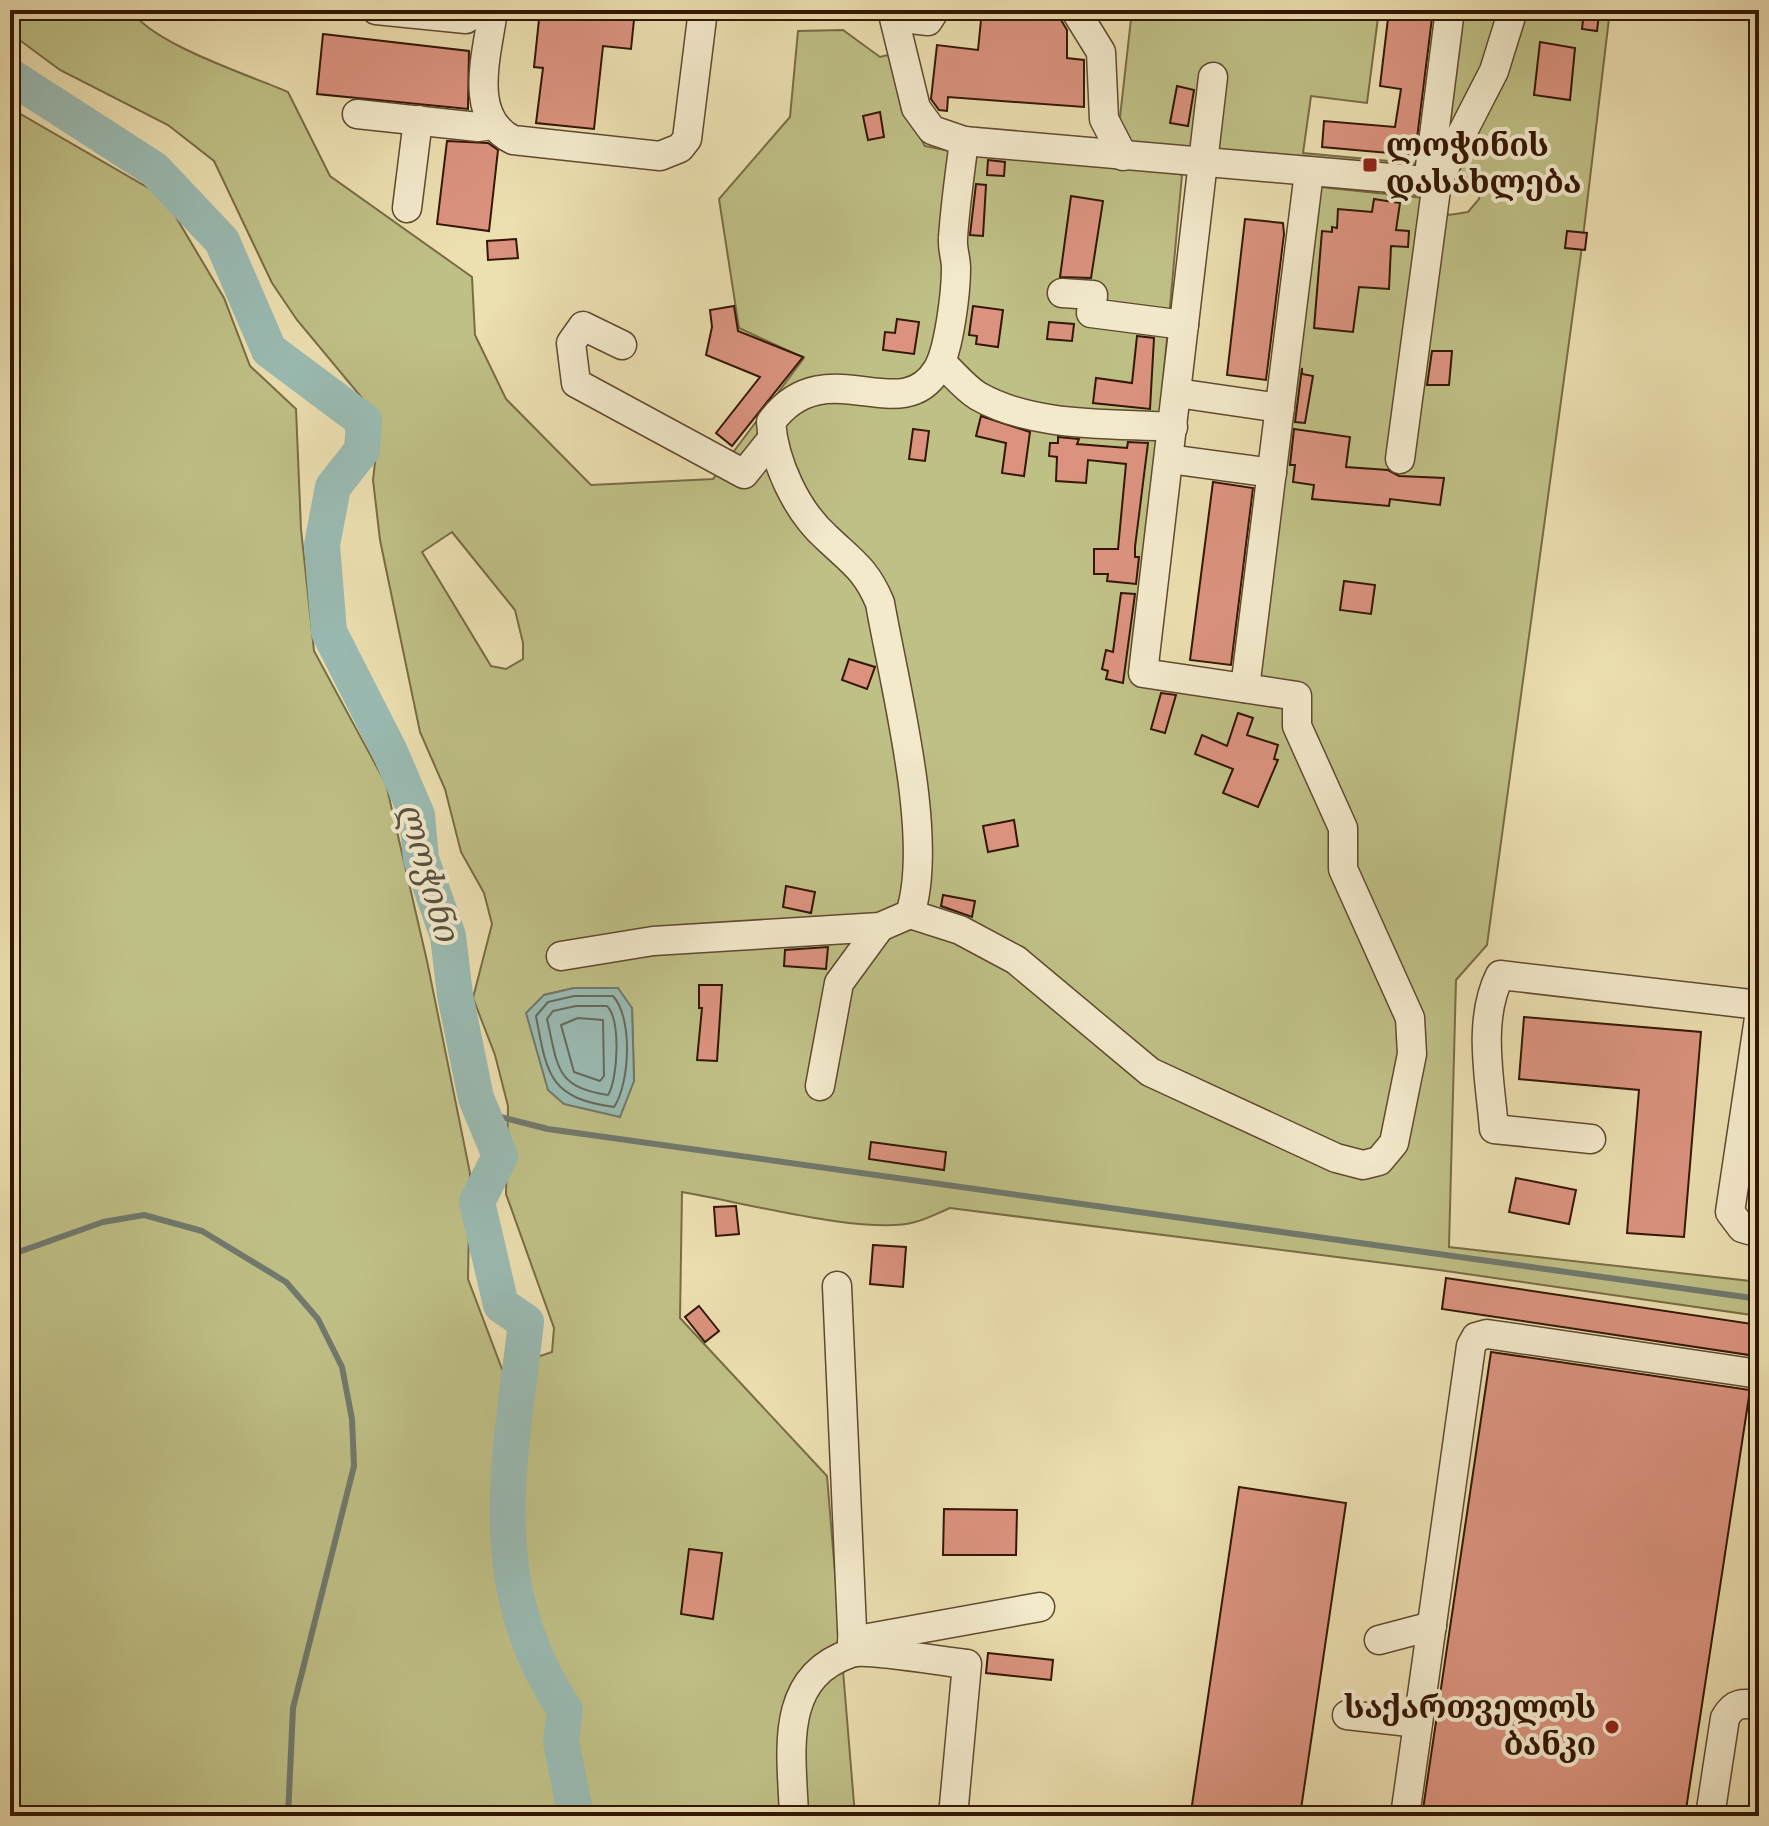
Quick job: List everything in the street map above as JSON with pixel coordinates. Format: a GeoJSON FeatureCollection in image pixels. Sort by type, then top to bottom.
{"type":"FeatureCollection","features":[{"type":"Feature","properties":{"kind":"street"},"geometry":{"type":"LineString","coordinates":[[376,10],[480,15],[483,99],[493,125],[513,140],[660,156],[680,148],[687,139],[703,10]]}},
{"type":"Feature","properties":{"kind":"street"},"geometry":{"type":"LineString","coordinates":[[935,10],[928,21],[893,13],[916,108],[932,130],[964,141],[1432,182]]}},
{"type":"Feature","properties":{"kind":"street"},"geometry":{"type":"LineString","coordinates":[[1075,10],[1101,52],[1104,119],[1123,156]]}},
{"type":"Feature","properties":{"kind":"street"},"geometry":{"type":"LineString","coordinates":[[1400,459],[1450,10]]}},
{"type":"Feature","properties":{"kind":"street"},"geometry":{"type":"LineString","coordinates":[[1432,182],[1494,71],[1513,10]]}},
{"type":"Feature","properties":{"kind":"street"},"geometry":{"type":"LineString","coordinates":[[561,956],[653,941],[880,927],[910,914],[960,930],[1016,960],[1127,1054],[1177,1087],[1336,1158],[1363,1165],[1379,1161],[1394,1143],[1412,1054],[1410,1018],[1343,869],[1343,828],[1297,726],[1297,696],[1143,673],[1213,77]]}},
{"type":"Feature","properties":{"kind":"street"},"geometry":{"type":"LineString","coordinates":[[357,114],[478,127],[493,125]]}},
{"type":"Feature","properties":{"kind":"street"},"geometry":{"type":"LineString","coordinates":[[407,208],[418,120]]}},
{"type":"Feature","properties":{"kind":"street"},"geometry":{"type":"LineString","coordinates":[[910,914],[917,892],[916,808],[880,603],[871,581],[850,555],[826,538],[801,509],[772,439],[771,422],[784,403],[806,392],[834,388],[911,394],[929,383],[942,363],[955,278],[952,242],[964,141]]}},
{"type":"Feature","properties":{"kind":"street"},"geometry":{"type":"LineString","coordinates":[[1245,688],[1309,172]]}},
{"type":"Feature","properties":{"kind":"street"},"geometry":{"type":"LineString","coordinates":[[1062,293],[1093,295],[1091,313],[1184,325]]}},
{"type":"Feature","properties":{"kind":"street"},"geometry":{"type":"LineString","coordinates":[[622,345],[583,326],[571,343],[576,383],[744,474],[772,439]]}},
{"type":"Feature","properties":{"kind":"street"},"geometry":{"type":"LineString","coordinates":[[942,363],[977,395],[1006,407],[1056,419],[1173,427]]}},
{"type":"Feature","properties":{"kind":"street"},"geometry":{"type":"LineString","coordinates":[[1177,393],[1280,408]]}},
{"type":"Feature","properties":{"kind":"street"},"geometry":{"type":"LineString","coordinates":[[1169,459],[1272,473]]}},
{"type":"Feature","properties":{"kind":"street"},"geometry":{"type":"LineString","coordinates":[[820,1086],[839,983],[880,927]]}},
{"type":"Feature","properties":{"kind":"street"},"geometry":{"type":"LineString","coordinates":[[1591,1139],[1494,1129],[1487,1029],[1490,996],[1500,975],[1759,1005]]}},
{"type":"Feature","properties":{"kind":"street"},"geometry":{"type":"LineString","coordinates":[[1759,1018],[1730,1212],[1742,1228],[1759,1233]]}},
{"type":"Feature","properties":{"kind":"street"},"geometry":{"type":"LineString","coordinates":[[837,1286],[852,1646]]}},
{"type":"Feature","properties":{"kind":"street"},"geometry":{"type":"LineString","coordinates":[[1405,1816],[1471,1346],[1476,1337],[1487,1334],[1759,1374]]}},
{"type":"Feature","properties":{"kind":"street"},"geometry":{"type":"LineString","coordinates":[[794,1816],[791,1729],[798,1699],[814,1675],[852,1646],[1040,1607]]}},
{"type":"Feature","properties":{"kind":"street"},"geometry":{"type":"LineString","coordinates":[[1379,1640],[1432,1626]]}},
{"type":"Feature","properties":{"kind":"street"},"geometry":{"type":"LineString","coordinates":[[852,1646],[967,1664],[953,1816]]}},
{"type":"Feature","properties":{"kind":"street"},"geometry":{"type":"LineString","coordinates":[[1710,1816],[1725,1718],[1731,1707],[1741,1703],[1759,1705]]}},
{"type":"Feature","properties":{"kind":"street"},"geometry":{"type":"LineString","coordinates":[[1347,1715],[1418,1723]]}},
{"type":"Feature","properties":{"kind":"green space"},"geometry":{"type":"Polygon","coordinates":[[[10,10],[131,10],[142,23],[180,46],[288,92],[330,176],[472,277],[475,335],[506,399],[591,485],[713,479],[804,358],[739,328],[719,199],[790,117],[798,31],[843,30],[880,57],[892,54],[906,113],[925,146],[955,152],[1149,164],[1182,175],[1136,677],[1250,701],[1310,186],[1434,199],[1449,215],[1468,212],[1479,199],[1482,179],[1117,144],[1132,10],[1379,10],[1367,103],[1311,96],[1303,153],[1421,164],[1439,10],[1610,10],[1581,254],[1487,945],[1456,980],[1449,1247],[1759,1282],[1759,1316],[1439,1270],[950,1208],[915,1222],[866,1224],[801,1216],[682,1192],[680,1318],[827,1476],[855,1816],[10,1816],[10,108],[164,197],[224,298],[250,366],[296,409],[301,529],[314,651],[386,784],[427,961],[470,1173],[468,1279],[502,1369],[552,1352],[554,1328],[506,1194],[508,1106],[495,1055],[473,998],[492,924],[484,893],[461,852],[445,789],[420,732],[380,540],[373,480],[378,436],[372,410],[297,320],[272,283],[214,161],[168,125],[60,70],[10,33],[10,10]],[[452,532],[422,552],[491,666],[506,669],[523,659],[523,643],[515,610],[452,532]],[[574,988],[544,995],[527,1013],[634,1081],[632,1008],[574,988]]]}},
{"type":"Feature","properties":{"kind":"water"},"geometry":{"type":"Polygon","coordinates":[[[574,988],[618,988],[632,1008],[634,1081],[620,1117],[564,1104],[548,1090],[526,1013],[544,995],[574,988]]]}},
{"type":"Feature","properties":{"kind":"building"},"geometry":{"type":"Polygon","coordinates":[[[540,10],[635,10],[631,49],[603,46],[594,129],[536,123],[543,68],[534,67],[540,10]]]}},
{"type":"Feature","properties":{"kind":"building"},"geometry":{"type":"Polygon","coordinates":[[[982,10],[1032,10],[1031,20],[1061,20],[1067,30],[1067,58],[1084,60],[1084,107],[948,97],[947,111],[939,110],[931,99],[937,45],[978,50],[982,10]]]}},
{"type":"Feature","properties":{"kind":"building"},"geometry":{"type":"Polygon","coordinates":[[[1389,10],[1433,10],[1417,138],[1412,137],[1411,155],[1322,147],[1324,121],[1395,127],[1401,89],[1380,86],[1389,10]]]}},
{"type":"Feature","properties":{"kind":"building"},"geometry":{"type":"Polygon","coordinates":[[[1584,11],[1599,13],[1597,31],[1582,29],[1584,11]]]}},
{"type":"Feature","properties":{"kind":"building"},"geometry":{"type":"Polygon","coordinates":[[[323,34],[469,51],[468,109],[317,94],[323,34]]]}},
{"type":"Feature","properties":{"kind":"building"},"geometry":{"type":"Polygon","coordinates":[[[1540,42],[1575,48],[1570,100],[1534,95],[1540,42]]]}},
{"type":"Feature","properties":{"kind":"building"},"geometry":{"type":"Polygon","coordinates":[[[1177,86],[1194,90],[1188,126],[1170,123],[1177,86]]]}},
{"type":"Feature","properties":{"kind":"building"},"geometry":{"type":"Polygon","coordinates":[[[880,112],[884,137],[868,140],[863,116],[880,112]]]}},
{"type":"Feature","properties":{"kind":"building"},"geometry":{"type":"Polygon","coordinates":[[[447,141],[488,143],[498,150],[489,231],[437,224],[447,141]]]}},
{"type":"Feature","properties":{"kind":"building"},"geometry":{"type":"Polygon","coordinates":[[[988,160],[1005,162],[1004,176],[987,175],[988,160]]]}},
{"type":"Feature","properties":{"kind":"building"},"geometry":{"type":"Polygon","coordinates":[[[976,184],[986,185],[983,236],[970,235],[976,184]]]}},
{"type":"Feature","properties":{"kind":"building"},"geometry":{"type":"Polygon","coordinates":[[[1071,196],[1103,201],[1091,278],[1060,277],[1071,196]]]}},
{"type":"Feature","properties":{"kind":"building"},"geometry":{"type":"Polygon","coordinates":[[[1374,199],[1400,203],[1396,230],[1409,231],[1408,247],[1391,246],[1389,289],[1359,287],[1353,332],[1314,328],[1322,231],[1332,232],[1332,227],[1337,228],[1338,209],[1372,212],[1374,199]]]}},
{"type":"Feature","properties":{"kind":"building"},"geometry":{"type":"Polygon","coordinates":[[[1245,219],[1283,223],[1266,380],[1227,375],[1245,219]]]}},
{"type":"Feature","properties":{"kind":"building"},"geometry":{"type":"Polygon","coordinates":[[[1567,231],[1587,233],[1585,250],[1565,248],[1567,231]]]}},
{"type":"Feature","properties":{"kind":"building"},"geometry":{"type":"Polygon","coordinates":[[[516,239],[518,258],[488,260],[487,241],[516,239]]]}},
{"type":"Feature","properties":{"kind":"building"},"geometry":{"type":"Polygon","coordinates":[[[734,306],[738,331],[803,357],[732,446],[716,433],[760,377],[706,355],[712,327],[710,310],[734,306]]]}},
{"type":"Feature","properties":{"kind":"building"},"geometry":{"type":"Polygon","coordinates":[[[973,306],[1003,310],[998,347],[976,344],[977,336],[969,335],[973,306]]]}},
{"type":"Feature","properties":{"kind":"building"},"geometry":{"type":"Polygon","coordinates":[[[897,319],[919,322],[914,354],[883,350],[885,332],[895,333],[897,319]]]}},
{"type":"Feature","properties":{"kind":"building"},"geometry":{"type":"Polygon","coordinates":[[[1049,322],[1074,324],[1072,341],[1047,339],[1049,322]]]}},
{"type":"Feature","properties":{"kind":"building"},"geometry":{"type":"Polygon","coordinates":[[[1137,336],[1154,338],[1150,409],[1093,403],[1096,378],[1132,383],[1137,336]]]}},
{"type":"Feature","properties":{"kind":"building"},"geometry":{"type":"Polygon","coordinates":[[[1432,351],[1452,351],[1449,385],[1427,385],[1432,351]]]}},
{"type":"Feature","properties":{"kind":"building"},"geometry":{"type":"Polygon","coordinates":[[[1302,368],[1302,374],[1313,376],[1305,423],[1295,422],[1302,368]]]}},
{"type":"Feature","properties":{"kind":"building"},"geometry":{"type":"Polygon","coordinates":[[[981,416],[1030,432],[1024,476],[1002,473],[1006,443],[976,436],[981,416]]]}},
{"type":"Feature","properties":{"kind":"building"},"geometry":{"type":"Polygon","coordinates":[[[913,429],[929,431],[925,461],[909,459],[913,429]]]}},
{"type":"Feature","properties":{"kind":"building"},"geometry":{"type":"Polygon","coordinates":[[[1294,429],[1350,437],[1346,467],[1388,470],[1399,476],[1444,478],[1440,505],[1390,499],[1389,506],[1312,499],[1314,485],[1293,482],[1295,465],[1290,465],[1294,429]]]}},
{"type":"Feature","properties":{"kind":"building"},"geometry":{"type":"Polygon","coordinates":[[[1058,437],[1079,439],[1077,444],[1127,448],[1128,442],[1148,443],[1135,547],[1135,557],[1139,557],[1136,584],[1107,581],[1108,574],[1094,574],[1094,549],[1118,549],[1126,464],[1088,460],[1086,483],[1056,481],[1057,457],[1049,456],[1050,443],[1058,443],[1058,437]]]}},
{"type":"Feature","properties":{"kind":"building"},"geometry":{"type":"Polygon","coordinates":[[[1213,482],[1253,488],[1231,665],[1190,660],[1213,482]]]}},
{"type":"Feature","properties":{"kind":"building"},"geometry":{"type":"Polygon","coordinates":[[[1344,581],[1375,585],[1371,614],[1340,610],[1344,581]]]}},
{"type":"Feature","properties":{"kind":"building"},"geometry":{"type":"Polygon","coordinates":[[[1121,593],[1135,594],[1123,683],[1106,679],[1108,671],[1102,669],[1106,650],[1113,652],[1121,593]]]}},
{"type":"Feature","properties":{"kind":"building"},"geometry":{"type":"Polygon","coordinates":[[[849,659],[875,667],[867,689],[842,680],[849,659]]]}},
{"type":"Feature","properties":{"kind":"building"},"geometry":{"type":"Polygon","coordinates":[[[1161,693],[1176,695],[1165,733],[1151,729],[1161,693]]]}},
{"type":"Feature","properties":{"kind":"building"},"geometry":{"type":"Polygon","coordinates":[[[1238,713],[1253,718],[1247,735],[1278,745],[1274,759],[1278,760],[1258,807],[1223,793],[1233,769],[1195,754],[1202,735],[1227,746],[1238,713]]]}},
{"type":"Feature","properties":{"kind":"building"},"geometry":{"type":"Polygon","coordinates":[[[1014,820],[1018,846],[988,852],[983,826],[1014,820]]]}},
{"type":"Feature","properties":{"kind":"building"},"geometry":{"type":"Polygon","coordinates":[[[786,886],[815,892],[811,913],[783,907],[786,886]]]}},
{"type":"Feature","properties":{"kind":"building"},"geometry":{"type":"Polygon","coordinates":[[[943,895],[975,901],[972,917],[941,906],[943,895]]]}},
{"type":"Feature","properties":{"kind":"building"},"geometry":{"type":"Polygon","coordinates":[[[828,947],[826,969],[784,966],[785,950],[828,947]]]}},
{"type":"Feature","properties":{"kind":"building"},"geometry":{"type":"Polygon","coordinates":[[[699,985],[722,985],[717,1061],[697,1060],[702,1008],[699,1008],[699,985]]]}},
{"type":"Feature","properties":{"kind":"building"},"geometry":{"type":"Polygon","coordinates":[[[1524,1017],[1701,1032],[1684,1237],[1627,1233],[1639,1090],[1519,1079],[1524,1017]]]}},
{"type":"Feature","properties":{"kind":"building"},"geometry":{"type":"Polygon","coordinates":[[[871,1142],[946,1152],[944,1170],[869,1159],[871,1142]]]}},
{"type":"Feature","properties":{"kind":"building"},"geometry":{"type":"Polygon","coordinates":[[[1516,1178],[1576,1190],[1569,1224],[1509,1212],[1516,1178]]]}},
{"type":"Feature","properties":{"kind":"building"},"geometry":{"type":"Polygon","coordinates":[[[736,1206],[739,1234],[716,1236],[714,1207],[736,1206]]]}},
{"type":"Feature","properties":{"kind":"building"},"geometry":{"type":"Polygon","coordinates":[[[873,1245],[906,1247],[903,1287],[870,1284],[873,1245]]]}},
{"type":"Feature","properties":{"kind":"building"},"geometry":{"type":"Polygon","coordinates":[[[1446,1278],[1759,1325],[1756,1356],[1442,1309],[1446,1278]]]}},
{"type":"Feature","properties":{"kind":"building"},"geometry":{"type":"Polygon","coordinates":[[[699,1306],[719,1331],[705,1342],[685,1317],[699,1306]]]}},
{"type":"Feature","properties":{"kind":"building"},"geometry":{"type":"Polygon","coordinates":[[[1491,1352],[1750,1390],[1685,1816],[1422,1816],[1491,1352]]]}},
{"type":"Feature","properties":{"kind":"building"},"geometry":{"type":"Polygon","coordinates":[[[1239,1487],[1346,1503],[1300,1816],[1216,1816],[1191,1812],[1239,1487]]]}},
{"type":"Feature","properties":{"kind":"building"},"geometry":{"type":"Polygon","coordinates":[[[944,1509],[1017,1510],[1016,1555],[943,1555],[944,1509]]]}},
{"type":"Feature","properties":{"kind":"building"},"geometry":{"type":"Polygon","coordinates":[[[689,1549],[722,1553],[713,1619],[681,1614],[689,1549]]]}},
{"type":"Feature","properties":{"kind":"building"},"geometry":{"type":"Polygon","coordinates":[[[988,1653],[1053,1660],[1051,1680],[986,1673],[988,1653]]]}},
{"type":"Feature","properties":{"kind":"waterway","name":"ლოჭინი"},"geometry":{"type":"LineString","coordinates":[[10,76],[154,169],[222,241],[269,350],[364,421],[362,450],[333,487],[322,545],[329,632],[390,752],[417,815],[421,859],[448,936],[455,995],[476,1098],[500,1156],[477,1202],[501,1305],[526,1322],[509,1473],[511,1569],[521,1616],[538,1663],[565,1710],[561,1742],[576,1816]]}},
{"type":"Feature","properties":{"kind":"waterway"},"geometry":{"type":"LineString","coordinates":[[476,1098],[497,1116],[548,1129],[1759,1299]]}},
{"type":"Feature","properties":{"kind":"waterway"},"geometry":{"type":"LineString","coordinates":[[10,1255],[103,1222],[144,1215],[202,1231],[286,1282],[318,1319],[342,1367],[352,1419],[354,1466],[293,1708],[288,1816]]}},
{"type":"Feature","properties":{"kind":"place","name":"ლოჭინის დასახლება"},"geometry":{"type":"Point","coordinates":[1370,165]}},
{"type":"Feature","properties":{"kind":"place","name":"საქართველოს ბანკი"},"geometry":{"type":"Point","coordinates":[1612,1727]}}]}
